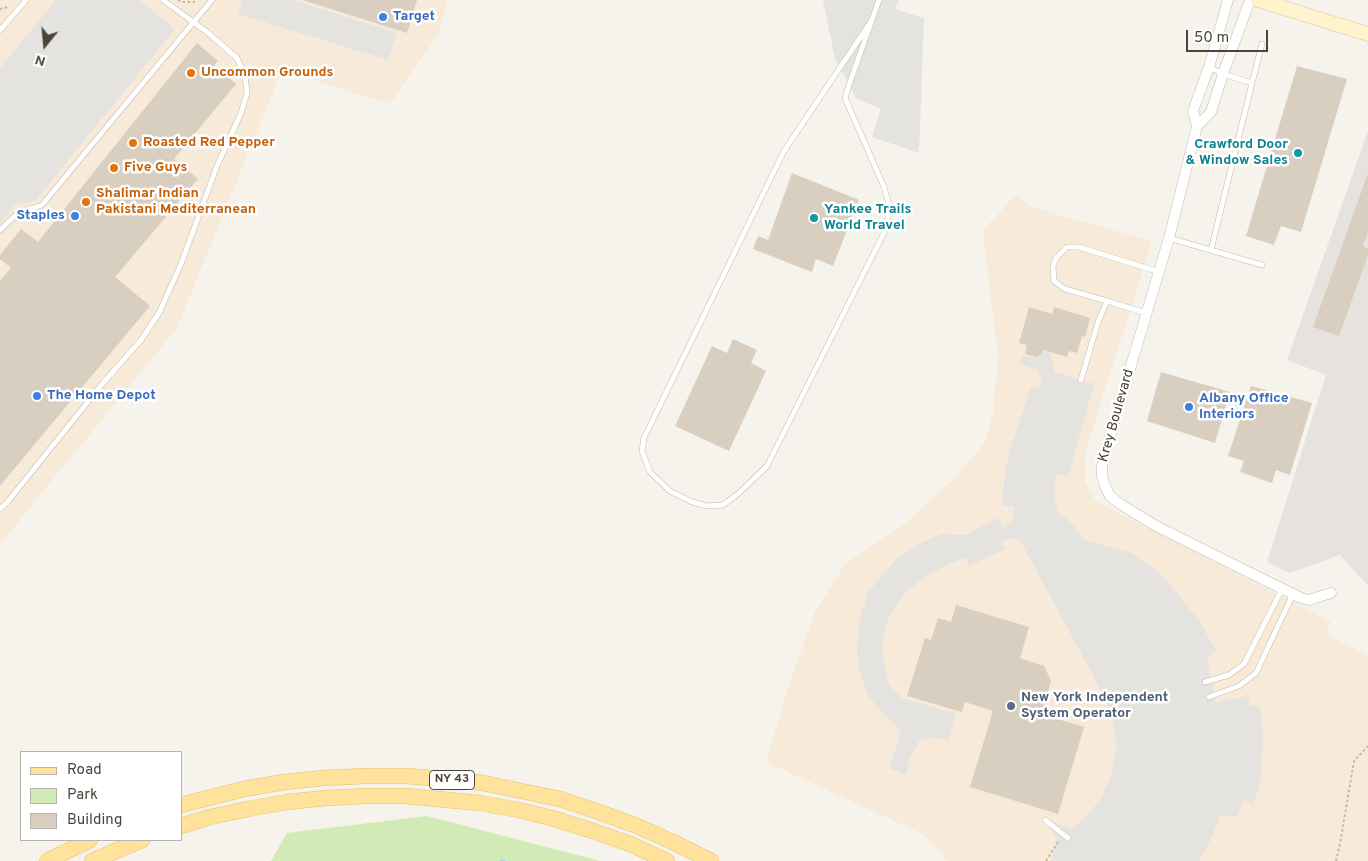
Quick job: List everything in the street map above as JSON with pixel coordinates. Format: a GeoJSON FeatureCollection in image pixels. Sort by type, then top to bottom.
{"type":"FeatureCollection","features":[{"type":"Feature","properties":{"kind":"main road","name":"NY 43"},"geometry":{"type":"LineString","coordinates":[[182,805],[244,789],[324,778],[406,776],[483,783],[576,804],[637,826],[711,861]]}},
{"type":"Feature","properties":{"kind":"main road","name":"NY 43"},"geometry":{"type":"LineString","coordinates":[[182,826],[248,808],[287,802],[366,796],[424,797],[480,803],[555,819],[630,844],[667,861]]}},
{"type":"Feature","properties":{"kind":"main road"},"geometry":{"type":"LineString","coordinates":[[47,861],[88,841]]}},
{"type":"Feature","properties":{"kind":"main road"},"geometry":{"type":"LineString","coordinates":[[92,861],[140,841]]}},
{"type":"Feature","properties":{"kind":"street","name":"Krey Boulevard"},"geometry":{"type":"LineString","coordinates":[[1228,0],[1209,67],[1193,111],[1197,126],[1169,238],[1102,466],[1102,476],[1110,496],[1156,526],[1301,598],[1309,600],[1331,593]]}},
{"type":"Feature","properties":{"kind":"street","name":"Krey Boulevard"},"geometry":{"type":"LineString","coordinates":[[1197,126],[1211,112],[1222,74],[1250,0]]}},
{"type":"Feature","properties":{"kind":"street"},"geometry":{"type":"LineString","coordinates":[[1258,0],[1368,34]]}},
{"type":"Feature","properties":{"kind":"lane"},"geometry":{"type":"LineString","coordinates":[[0,30],[26,0]]}},
{"type":"Feature","properties":{"kind":"lane"},"geometry":{"type":"LineString","coordinates":[[0,509],[141,340],[159,313],[181,264],[218,166],[241,113],[247,93],[246,76],[237,58],[208,32],[162,0]]}},
{"type":"Feature","properties":{"kind":"lane"},"geometry":{"type":"LineString","coordinates":[[0,230],[18,213],[42,205],[212,0]]}},
{"type":"Feature","properties":{"kind":"lane"},"geometry":{"type":"LineString","coordinates":[[872,20],[784,151],[644,438],[642,451],[650,472],[670,491],[692,502],[707,506],[724,505],[740,493],[767,466],[887,227],[889,206],[884,186],[845,98],[879,0]]}},
{"type":"Feature","properties":{"kind":"lane"},"geometry":{"type":"LineString","coordinates":[[1211,250],[1262,44]]}},
{"type":"Feature","properties":{"kind":"lane"},"geometry":{"type":"LineString","coordinates":[[1209,67],[1222,74],[1252,83]]}},
{"type":"Feature","properties":{"kind":"lane"},"geometry":{"type":"LineString","coordinates":[[1169,238],[1262,265]]}},
{"type":"Feature","properties":{"kind":"lane"},"geometry":{"type":"LineString","coordinates":[[1147,313],[1065,289],[1054,281],[1056,258],[1066,247],[1079,247],[1159,272]]}},
{"type":"Feature","properties":{"kind":"lane"},"geometry":{"type":"LineString","coordinates":[[1081,380],[1098,322],[1107,301]]}},
{"type":"Feature","properties":{"kind":"lane"},"geometry":{"type":"LineString","coordinates":[[1205,682],[1229,675],[1244,664],[1282,588]]}},
{"type":"Feature","properties":{"kind":"lane"},"geometry":{"type":"LineString","coordinates":[[1209,697],[1239,686],[1256,673],[1293,594]]}},
{"type":"Feature","properties":{"kind":"lane"},"geometry":{"type":"LineString","coordinates":[[1045,820],[1066,836]]}},
{"type":"Feature","properties":{"kind":"path"},"geometry":{"type":"LineString","coordinates":[[178,0],[194,2],[197,0]]}},
{"type":"Feature","properties":{"kind":"path"},"geometry":{"type":"LineString","coordinates":[[0,9],[7,8],[14,2]]}},
{"type":"Feature","properties":{"kind":"path"},"geometry":{"type":"LineString","coordinates":[[1336,861],[1354,761],[1368,746]]}},
{"type":"Feature","properties":{"kind":"path"},"geometry":{"type":"LineString","coordinates":[[1046,861],[1066,836]]}},
{"type":"Feature","properties":{"kind":"shaded area"},"geometry":{"type":"Polygon","coordinates":[[[0,0],[448,0],[439,33],[390,104],[282,70],[177,328],[0,544],[0,0]]]}},
{"type":"Feature","properties":{"kind":"shaded area"},"geometry":{"type":"Polygon","coordinates":[[[56,0],[139,0],[175,29],[35,201],[15,205],[0,223],[0,68],[56,0]]]}},
{"type":"Feature","properties":{"kind":"shaded area"},"geometry":{"type":"Polygon","coordinates":[[[242,0],[293,0],[397,33],[388,60],[238,14],[242,0]]]}},
{"type":"Feature","properties":{"kind":"shaded area"},"geometry":{"type":"Polygon","coordinates":[[[823,0],[899,0],[895,9],[924,18],[919,153],[872,137],[881,109],[856,98],[835,59],[823,0]]]}},
{"type":"Feature","properties":{"kind":"shaded area"},"geometry":{"type":"Polygon","coordinates":[[[1368,131],[1368,586],[1340,555],[1290,573],[1267,562],[1326,375],[1287,360],[1368,131]]]}},
{"type":"Feature","properties":{"kind":"shaded area","name":"New York Independent System Operator"},"geometry":{"type":"Polygon","coordinates":[[[1016,195],[1034,208],[1152,241],[1085,453],[1085,481],[1096,501],[1331,622],[1325,633],[1368,656],[1368,861],[948,861],[923,834],[766,762],[791,679],[815,612],[845,564],[903,525],[957,476],[985,442],[993,413],[998,358],[983,230],[1016,195]]]}},
{"type":"Feature","properties":{"kind":"shaded area"},"geometry":{"type":"Polygon","coordinates":[[[1044,351],[1050,353],[1055,372],[1094,384],[1068,477],[1056,474],[1054,495],[1059,515],[1069,520],[1084,540],[1131,553],[1159,572],[1178,594],[1199,621],[1216,650],[1207,658],[1216,702],[1248,696],[1250,707],[1260,705],[1263,736],[1260,786],[1253,804],[1243,800],[1237,817],[1220,815],[1212,837],[1199,861],[1051,861],[1057,838],[1049,827],[1051,821],[1071,829],[1082,821],[1101,799],[1112,774],[1117,745],[1110,710],[1021,542],[1009,538],[1001,542],[1005,549],[969,566],[966,557],[942,567],[904,593],[888,619],[882,641],[884,664],[889,684],[900,697],[956,714],[948,741],[935,737],[919,741],[910,757],[906,775],[889,768],[901,732],[882,713],[868,695],[860,673],[857,654],[859,622],[868,593],[897,559],[919,544],[941,534],[965,535],[997,518],[1003,528],[1014,519],[1014,507],[1002,505],[1005,472],[1011,446],[1031,387],[1040,389],[1041,379],[1038,370],[1020,364],[1023,355],[1037,358],[1044,351]]]}},
{"type":"Feature","properties":{"kind":"green space"},"geometry":{"type":"Polygon","coordinates":[[[427,816],[600,861],[271,861],[287,833],[427,816]]]}},
{"type":"Feature","properties":{"kind":"building","name":"Target"},"geometry":{"type":"Polygon","coordinates":[[[302,0],[417,0],[407,33],[302,0]]]}},
{"type":"Feature","properties":{"kind":"building"},"geometry":{"type":"Polygon","coordinates":[[[197,43],[218,61],[214,65],[236,84],[174,159],[198,179],[115,277],[150,306],[0,486],[0,281],[11,268],[0,259],[0,255],[21,229],[38,242],[197,43]]]}},
{"type":"Feature","properties":{"kind":"building","name":"Crawford Door & Window Sales"},"geometry":{"type":"Polygon","coordinates":[[[1297,66],[1347,79],[1301,232],[1281,226],[1274,245],[1246,236],[1297,66]]]}},
{"type":"Feature","properties":{"kind":"building","name":"Yankee Trails World Travel"},"geometry":{"type":"Polygon","coordinates":[[[792,173],[859,200],[833,266],[816,259],[812,272],[753,249],[758,236],[768,240],[792,173]]]}},
{"type":"Feature","properties":{"kind":"building"},"geometry":{"type":"Polygon","coordinates":[[[1368,173],[1368,232],[1363,246],[1368,249],[1368,255],[1339,336],[1313,327],[1368,173]]]}},
{"type":"Feature","properties":{"kind":"building"},"geometry":{"type":"Polygon","coordinates":[[[1029,307],[1052,314],[1054,307],[1090,318],[1085,337],[1082,336],[1077,353],[1069,351],[1067,357],[1043,350],[1042,354],[1036,357],[1025,354],[1027,345],[1019,343],[1029,307]]]}},
{"type":"Feature","properties":{"kind":"building"},"geometry":{"type":"Polygon","coordinates":[[[733,339],[757,350],[751,363],[766,371],[729,451],[675,426],[712,346],[727,353],[733,339]]]}},
{"type":"Feature","properties":{"kind":"building","name":"Albany Office Interiors"},"geometry":{"type":"Polygon","coordinates":[[[1161,372],[1230,392],[1215,443],[1147,421],[1161,372]]]}},
{"type":"Feature","properties":{"kind":"building"},"geometry":{"type":"Polygon","coordinates":[[[1251,386],[1312,403],[1290,475],[1276,470],[1272,483],[1240,472],[1244,461],[1228,456],[1251,386]]]}},
{"type":"Feature","properties":{"kind":"building","name":"New York Independent System Operator"},"geometry":{"type":"Polygon","coordinates":[[[956,605],[1029,627],[1020,658],[1044,666],[1051,681],[1041,714],[1084,727],[1058,814],[970,787],[993,711],[965,702],[962,712],[907,696],[925,638],[931,640],[938,618],[951,622],[956,605]]]}},
{"type":"Feature","properties":{"kind":"place","name":"Target"},"geometry":{"type":"Point","coordinates":[383,17]}},
{"type":"Feature","properties":{"kind":"place","name":"Uncommon Grounds"},"geometry":{"type":"Point","coordinates":[191,73]}},
{"type":"Feature","properties":{"kind":"place","name":"Roasted Red Pepper"},"geometry":{"type":"Point","coordinates":[133,143]}},
{"type":"Feature","properties":{"kind":"place","name":"Crawford Door & Window Sales"},"geometry":{"type":"Point","coordinates":[1298,153]}},
{"type":"Feature","properties":{"kind":"place","name":"Five Guys"},"geometry":{"type":"Point","coordinates":[114,168]}},
{"type":"Feature","properties":{"kind":"place","name":"Shalimar Indian Pakistani Mediterranean"},"geometry":{"type":"Point","coordinates":[86,202]}},
{"type":"Feature","properties":{"kind":"place","name":"Staples"},"geometry":{"type":"Point","coordinates":[75,216]}},
{"type":"Feature","properties":{"kind":"place","name":"Yankee Trails World Travel"},"geometry":{"type":"Point","coordinates":[814,218]}},
{"type":"Feature","properties":{"kind":"place","name":"The Home Depot"},"geometry":{"type":"Point","coordinates":[37,396]}},
{"type":"Feature","properties":{"kind":"place","name":"Albany Office Interiors"},"geometry":{"type":"Point","coordinates":[1189,407]}},
{"type":"Feature","properties":{"kind":"place","name":"New York Independent System Operator"},"geometry":{"type":"Point","coordinates":[1011,706]}}]}
